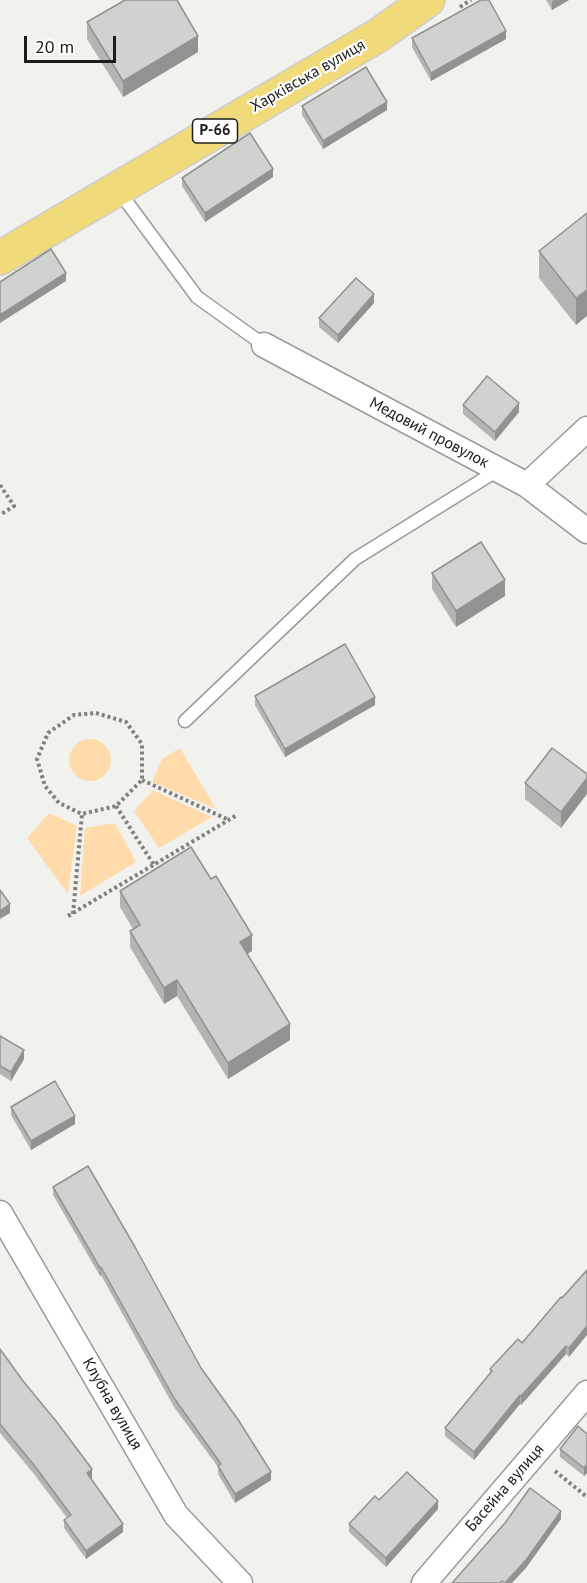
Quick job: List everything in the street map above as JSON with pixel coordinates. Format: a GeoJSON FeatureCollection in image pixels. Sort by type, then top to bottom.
{"type":"FeatureCollection","features":[{"type":"Feature","properties":{"kind":"main road","name":"Харківська вулиця"},"geometry":{"type":"LineString","coordinates":[[0,258],[377,36],[428,0]]}},
{"type":"Feature","properties":{"kind":"street","name":"Медовий провулок"},"geometry":{"type":"LineString","coordinates":[[264,345],[527,485],[587,531]]}},
{"type":"Feature","properties":{"kind":"street"},"geometry":{"type":"LineString","coordinates":[[527,485],[587,429]]}},
{"type":"Feature","properties":{"kind":"street","name":"Клубна вулиця"},"geometry":{"type":"LineString","coordinates":[[0,1213],[176,1515],[240,1583]]}},
{"type":"Feature","properties":{"kind":"street","name":"Басейна вулиця"},"geometry":{"type":"LineString","coordinates":[[424,1583],[587,1394]]}},
{"type":"Feature","properties":{"kind":"lane"},"geometry":{"type":"LineString","coordinates":[[117,188],[197,297],[264,345]]}},
{"type":"Feature","properties":{"kind":"lane"},"geometry":{"type":"LineString","coordinates":[[185,721],[355,559],[498,470]]}},
{"type":"Feature","properties":{"kind":"path"},"geometry":{"type":"LineString","coordinates":[[0,485],[14,506],[0,515]]}},
{"type":"Feature","properties":{"kind":"path"},"geometry":{"type":"LineString","coordinates":[[96,713],[126,722],[142,744],[142,780],[116,806],[82,814],[59,803],[45,786],[37,759],[48,733],[74,715],[96,713]]}},
{"type":"Feature","properties":{"kind":"path"},"geometry":{"type":"LineString","coordinates":[[142,780],[229,820]]}},
{"type":"Feature","properties":{"kind":"path"},"geometry":{"type":"LineString","coordinates":[[116,806],[154,865]]}},
{"type":"Feature","properties":{"kind":"path"},"geometry":{"type":"LineString","coordinates":[[73,914],[82,814]]}},
{"type":"Feature","properties":{"kind":"path"},"geometry":{"type":"LineString","coordinates":[[68,916],[237,815]]}},
{"type":"Feature","properties":{"kind":"path"},"geometry":{"type":"LineString","coordinates":[[534,1454],[587,1497]]}},
{"type":"Feature","properties":{"kind":"shaded area"},"geometry":{"type":"Polygon","coordinates":[[[90,739],[98,740],[105,745],[110,752],[110,768],[105,775],[98,780],[90,781],[82,780],[75,775],[70,768],[69,760],[70,752],[75,745],[82,740],[90,739]]]}},
{"type":"Feature","properties":{"kind":"shaded area"},"geometry":{"type":"Polygon","coordinates":[[[180,748],[216,809],[152,782],[162,759],[180,748]]]}},
{"type":"Feature","properties":{"kind":"shaded area"},"geometry":{"type":"Polygon","coordinates":[[[153,790],[212,817],[159,848],[134,811],[153,790]]]}},
{"type":"Feature","properties":{"kind":"shaded area"},"geometry":{"type":"Polygon","coordinates":[[[49,813],[77,826],[68,894],[27,838],[49,813]]]}},
{"type":"Feature","properties":{"kind":"shaded area"},"geometry":{"type":"Polygon","coordinates":[[[115,823],[136,862],[80,896],[85,828],[115,823]]]}},
{"type":"Feature","properties":{"kind":"building"},"geometry":{"type":"Polygon","coordinates":[[[125,0],[177,0],[198,36],[123,81],[87,22],[125,0]]]}},
{"type":"Feature","properties":{"kind":"building"},"geometry":{"type":"Polygon","coordinates":[[[481,0],[489,0],[506,31],[431,73],[412,38],[481,0]]]}},
{"type":"Feature","properties":{"kind":"building"},"geometry":{"type":"Polygon","coordinates":[[[366,67],[387,102],[323,141],[302,106],[366,67]]]}},
{"type":"Feature","properties":{"kind":"building"},"geometry":{"type":"Polygon","coordinates":[[[250,133],[273,169],[205,213],[182,178],[250,133]]]}},
{"type":"Feature","properties":{"kind":"building"},"geometry":{"type":"Polygon","coordinates":[[[587,213],[587,290],[576,298],[539,251],[587,213]]]}},
{"type":"Feature","properties":{"kind":"building"},"geometry":{"type":"Polygon","coordinates":[[[51,249],[66,273],[0,315],[0,282],[51,249]]]}},
{"type":"Feature","properties":{"kind":"building"},"geometry":{"type":"Polygon","coordinates":[[[356,278],[374,294],[338,335],[319,318],[356,278]]]}},
{"type":"Feature","properties":{"kind":"building"},"geometry":{"type":"Polygon","coordinates":[[[487,376],[519,403],[495,432],[463,405],[487,376]]]}},
{"type":"Feature","properties":{"kind":"building"},"geometry":{"type":"Polygon","coordinates":[[[481,542],[505,580],[456,611],[432,573],[481,542]]]}},
{"type":"Feature","properties":{"kind":"building"},"geometry":{"type":"Polygon","coordinates":[[[345,644],[375,697],[285,749],[255,696],[345,644]]]}},
{"type":"Feature","properties":{"kind":"building"},"geometry":{"type":"Polygon","coordinates":[[[552,748],[587,774],[587,778],[561,812],[525,783],[552,748]]]}},
{"type":"Feature","properties":{"kind":"building"},"geometry":{"type":"Polygon","coordinates":[[[191,847],[211,879],[216,876],[252,935],[240,942],[290,1024],[228,1063],[177,980],[164,988],[130,931],[140,925],[120,891],[191,847]]]}},
{"type":"Feature","properties":{"kind":"building"},"geometry":{"type":"Polygon","coordinates":[[[0,890],[10,904],[0,911],[0,890]]]}},
{"type":"Feature","properties":{"kind":"building"},"geometry":{"type":"Polygon","coordinates":[[[0,1036],[24,1050],[11,1072],[0,1066],[0,1036]]]}},
{"type":"Feature","properties":{"kind":"building"},"geometry":{"type":"Polygon","coordinates":[[[55,1081],[75,1116],[31,1141],[11,1107],[55,1081]]]}},
{"type":"Feature","properties":{"kind":"building"},"geometry":{"type":"Polygon","coordinates":[[[88,1166],[201,1368],[239,1421],[271,1472],[235,1494],[218,1466],[221,1464],[174,1398],[101,1267],[53,1187],[88,1166]]]}},
{"type":"Feature","properties":{"kind":"building"},"geometry":{"type":"Polygon","coordinates":[[[587,1270],[587,1326],[569,1348],[566,1346],[520,1395],[474,1452],[445,1428],[492,1371],[490,1369],[518,1339],[522,1343],[587,1270]]]}},
{"type":"Feature","properties":{"kind":"building"},"geometry":{"type":"Polygon","coordinates":[[[0,1349],[92,1469],[87,1473],[123,1524],[86,1551],[64,1520],[71,1515],[0,1424],[0,1349]]]}},
{"type":"Feature","properties":{"kind":"building"},"geometry":{"type":"Polygon","coordinates":[[[578,1426],[587,1434],[587,1464],[584,1468],[560,1449],[578,1426]]]}},
{"type":"Feature","properties":{"kind":"building"},"geometry":{"type":"Polygon","coordinates":[[[407,1472],[438,1501],[386,1558],[349,1524],[375,1496],[379,1500],[407,1472]]]}},
{"type":"Feature","properties":{"kind":"building"},"geometry":{"type":"Polygon","coordinates":[[[530,1488],[561,1511],[526,1560],[505,1583],[502,1581],[500,1583],[452,1583],[505,1523],[530,1488]]]}}]}
